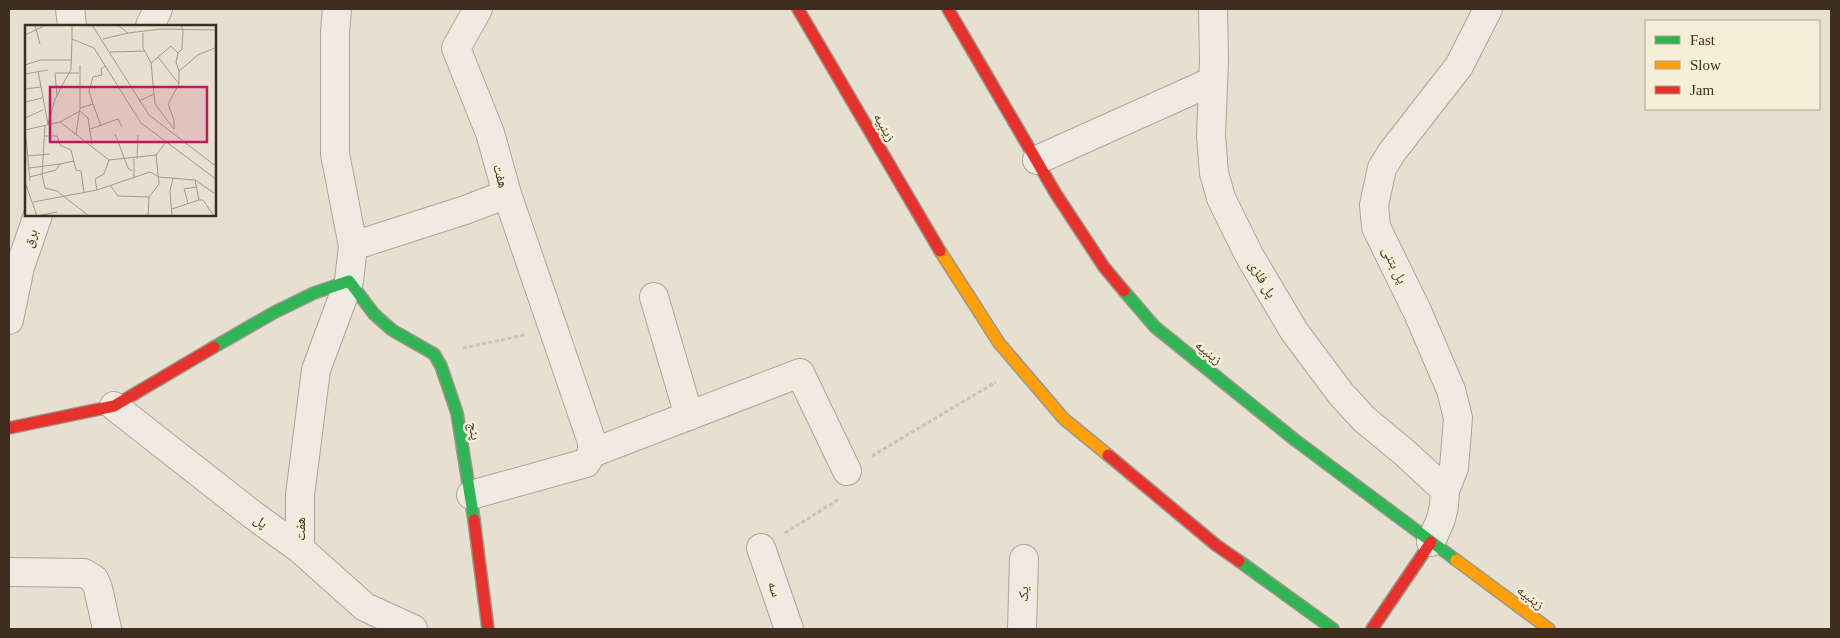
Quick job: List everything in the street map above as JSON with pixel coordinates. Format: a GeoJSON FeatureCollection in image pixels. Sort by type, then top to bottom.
{"type":"FeatureCollection","features":[{"type":"Feature","properties":{"kind":"main road","name":"زینبیه"},"geometry":{"type":"LineString","coordinates":[[798,9],[945,259],[999,343],[1064,419],[1216,544],[1333,629]]}},
{"type":"Feature","properties":{"kind":"main road","name":"زینبیه"},"geometry":{"type":"LineString","coordinates":[[948,9],[1056,194],[1104,267],[1155,327],[1295,440],[1549,629]]}},
{"type":"Feature","properties":{"kind":"main road"},"geometry":{"type":"LineString","coordinates":[[9,428],[114,406],[275,312],[314,293],[349,281],[374,314],[392,330],[434,354]]}},
{"type":"Feature","properties":{"kind":"main road","name":"پنج"},"geometry":{"type":"LineString","coordinates":[[434,354],[441,366],[457,413],[471,494],[488,629]]}},
{"type":"Feature","properties":{"kind":"main road"},"geometry":{"type":"LineString","coordinates":[[1372,629],[1431,542]]}},
{"type":"Feature","properties":{"kind":"street"},"geometry":{"type":"LineString","coordinates":[[70,9],[72,25]]}},
{"type":"Feature","properties":{"kind":"street"},"geometry":{"type":"LineString","coordinates":[[150,25],[158,9]]}},
{"type":"Feature","properties":{"kind":"street","name":"هفت"},"geometry":{"type":"LineString","coordinates":[[300,550],[300,495],[316,370],[349,281],[353,246],[335,154],[335,32],[337,9]]}},
{"type":"Feature","properties":{"kind":"street","name":"هفت"},"geometry":{"type":"LineString","coordinates":[[353,246],[465,210],[506,194],[490,133],[456,48],[478,9]]}},
{"type":"Feature","properties":{"kind":"street","name":"پل فلزی"},"geometry":{"type":"LineString","coordinates":[[1213,9],[1211,136],[1214,173],[1221,198],[1249,255],[1294,331],[1342,394],[1364,419],[1445,490]]}},
{"type":"Feature","properties":{"kind":"street","name":"پل بتنی"},"geometry":{"type":"LineString","coordinates":[[1431,542],[1441,519],[1445,490],[1454,468],[1458,418],[1451,390],[1418,313],[1376,227],[1374,205],[1382,168],[1392,152],[1458,66],[1488,9]]}},
{"type":"Feature","properties":{"kind":"street"},"geometry":{"type":"LineString","coordinates":[[1037,160],[1213,81]]}},
{"type":"Feature","properties":{"kind":"street"},"geometry":{"type":"LineString","coordinates":[[471,494],[586,463],[592,453],[592,442],[506,194]]}},
{"type":"Feature","properties":{"kind":"street","name":"برق"},"geometry":{"type":"LineString","coordinates":[[9,320],[20,267],[38,216]]}},
{"type":"Feature","properties":{"kind":"street"},"geometry":{"type":"LineString","coordinates":[[654,296],[690,416]]}},
{"type":"Feature","properties":{"kind":"street"},"geometry":{"type":"LineString","coordinates":[[592,453],[800,373],[848,471]]}},
{"type":"Feature","properties":{"kind":"street","name":"پل"},"geometry":{"type":"LineString","coordinates":[[114,406],[300,550],[365,607],[413,629]]}},
{"type":"Feature","properties":{"kind":"street","name":"سه"},"geometry":{"type":"LineString","coordinates":[[761,548],[789,629]]}},
{"type":"Feature","properties":{"kind":"street","name":"یک"},"geometry":{"type":"LineString","coordinates":[[1022,629],[1024,559]]}},
{"type":"Feature","properties":{"kind":"street"},"geometry":{"type":"LineString","coordinates":[[9,572],[84,573],[94,579],[98,588],[107,629]]}},
{"type":"Feature","properties":{"kind":"path"},"geometry":{"type":"LineString","coordinates":[[434,354],[553,329]]}},
{"type":"Feature","properties":{"kind":"path"},"geometry":{"type":"LineString","coordinates":[[761,548],[846,495],[848,471],[1020,368]]}},
{"type":"Feature","properties":{"kind":"traffic: fast"},"geometry":{"type":"LineString","coordinates":[[214,347],[275,312],[314,293],[349,281],[374,314],[392,330],[434,354],[441,366],[457,413],[474,520]]}},
{"type":"Feature","properties":{"kind":"traffic: fast"},"geometry":{"type":"LineString","coordinates":[[1124,291],[1155,327],[1295,440],[1456,560]]}},
{"type":"Feature","properties":{"kind":"traffic: fast"},"geometry":{"type":"LineString","coordinates":[[1239,561],[1333,629]]}},
{"type":"Feature","properties":{"kind":"traffic: slow"},"geometry":{"type":"LineString","coordinates":[[940,251],[999,343],[1064,419],[1108,455]]}},
{"type":"Feature","properties":{"kind":"traffic: slow"},"geometry":{"type":"LineString","coordinates":[[1456,560],[1549,629]]}},
{"type":"Feature","properties":{"kind":"traffic: jam"},"geometry":{"type":"LineString","coordinates":[[798,9],[940,251]]}},
{"type":"Feature","properties":{"kind":"traffic: jam"},"geometry":{"type":"LineString","coordinates":[[948,9],[1056,194],[1104,267],[1124,291]]}},
{"type":"Feature","properties":{"kind":"traffic: jam"},"geometry":{"type":"LineString","coordinates":[[9,428],[114,406],[214,347]]}},
{"type":"Feature","properties":{"kind":"traffic: jam"},"geometry":{"type":"LineString","coordinates":[[1108,455],[1216,545],[1239,561]]}},
{"type":"Feature","properties":{"kind":"traffic: jam"},"geometry":{"type":"LineString","coordinates":[[474,520],[488,629]]}},
{"type":"Feature","properties":{"kind":"traffic: jam"},"geometry":{"type":"LineString","coordinates":[[1372,629],[1431,542]]}}]}
